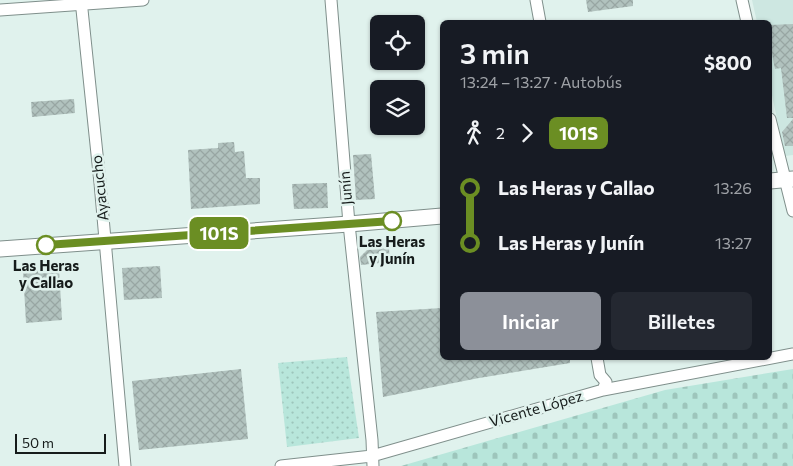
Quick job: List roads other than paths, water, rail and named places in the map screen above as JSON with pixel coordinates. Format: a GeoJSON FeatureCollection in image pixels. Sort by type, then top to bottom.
{"type":"FeatureCollection","features":[{"type":"Feature","properties":{"kind":"main road"},"geometry":{"type":"LineString","coordinates":[[0,249],[440,216]]}},
{"type":"Feature","properties":{"kind":"street"},"geometry":{"type":"LineString","coordinates":[[0,10],[81,2],[143,0]]}},
{"type":"Feature","properties":{"kind":"street","name":"Junín"},"geometry":{"type":"LineString","coordinates":[[331,0],[349,224],[372,461]]}},
{"type":"Feature","properties":{"kind":"street"},"geometry":{"type":"LineString","coordinates":[[536,0],[540,20]]}},
{"type":"Feature","properties":{"kind":"street"},"geometry":{"type":"LineString","coordinates":[[742,0],[747,20]]}},
{"type":"Feature","properties":{"kind":"street","name":"Ayacucho"},"geometry":{"type":"LineString","coordinates":[[81,2],[125,466]]}},
{"type":"Feature","properties":{"kind":"street"},"geometry":{"type":"LineString","coordinates":[[772,129],[782,180],[793,211]]}},
{"type":"Feature","properties":{"kind":"street","name":"Vicente López"},"geometry":{"type":"LineString","coordinates":[[772,358],[793,354]]}},
{"type":"Feature","properties":{"kind":"street"},"geometry":{"type":"LineString","coordinates":[[597,360],[600,374],[606,382],[603,390]]}},
{"type":"Feature","properties":{"kind":"street","name":"Vicente López"},"geometry":{"type":"LineString","coordinates":[[280,466],[372,461],[603,390],[761,360]]}},
{"type":"Feature","properties":{"kind":"place","name":"Las Heras y Junín"},"geometry":{"type":"Point","coordinates":[392,221]}},
{"type":"Feature","properties":{"kind":"place","name":"Las Heras y Callao"},"geometry":{"type":"Point","coordinates":[46,245]}}]}
